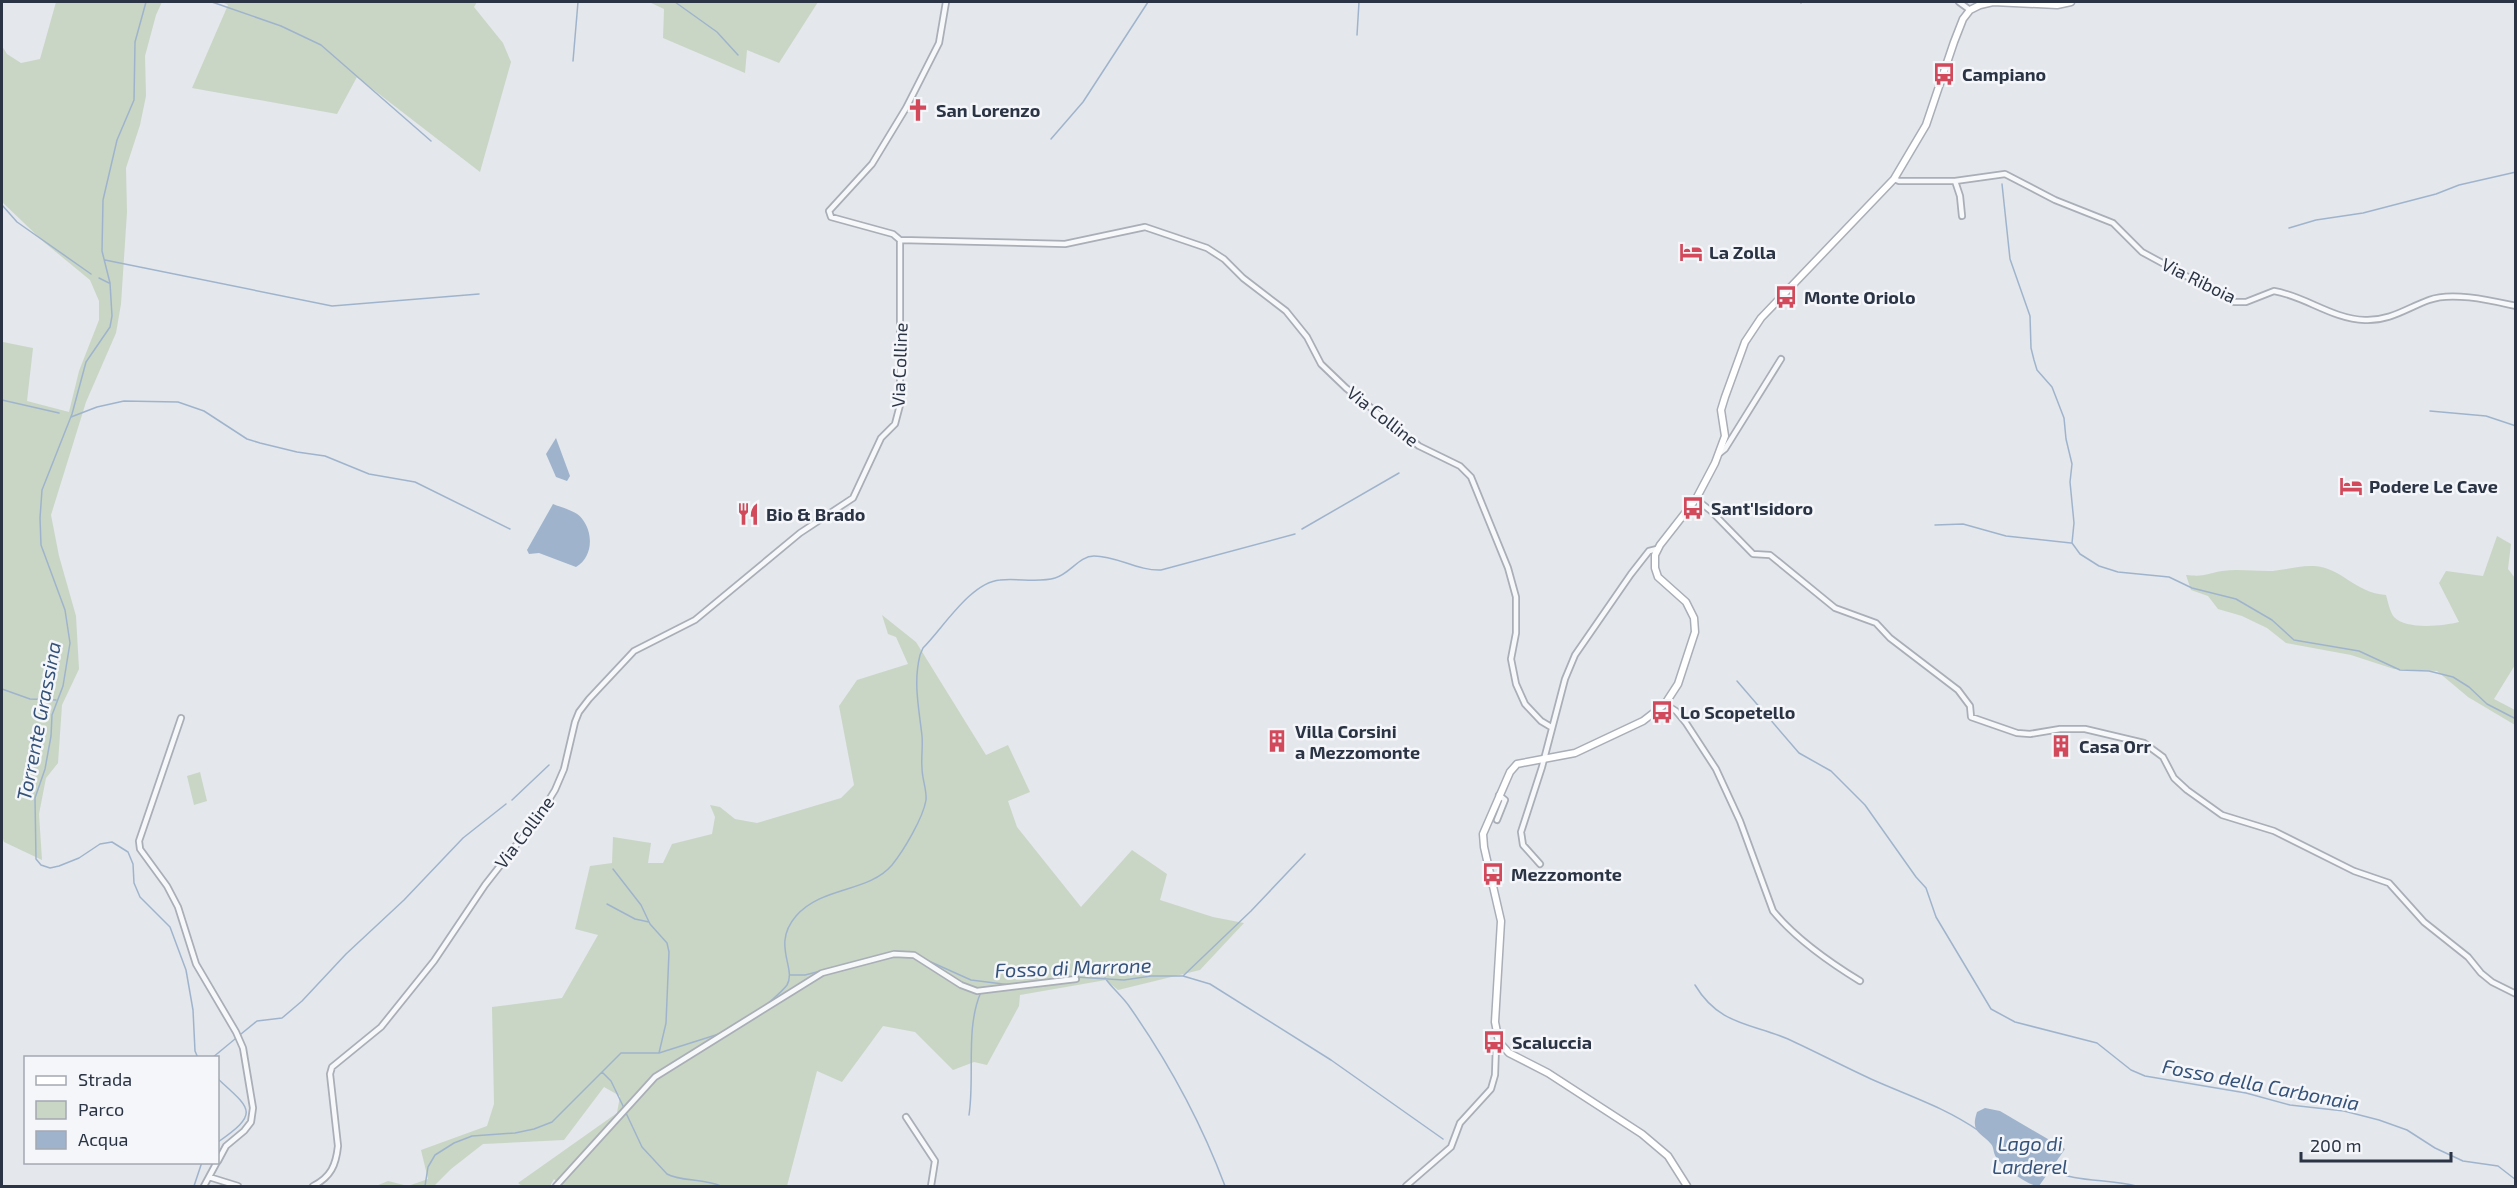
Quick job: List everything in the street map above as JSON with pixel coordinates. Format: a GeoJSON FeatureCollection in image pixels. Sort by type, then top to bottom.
{"type":"FeatureCollection","features":[{"type":"Feature","properties":{"kind":"main road"},"geometry":{"type":"LineString","coordinates":[[1687,1186],[1668,1156],[1642,1134],[1548,1073],[1509,1053],[1499,1042],[1495,1022],[1501,921],[1483,841],[1484,829],[1509,772],[1517,764],[1575,753],[1643,721],[1665,704],[1682,675],[1695,623],[1686,602],[1658,578],[1654,562],[1657,549],[1696,500],[1720,453],[1725,436],[1721,414],[1723,404],[1750,333],[1894,179],[1926,125],[1963,19],[1970,10],[1993,2],[2057,4],[2071,2]]}},
{"type":"Feature","properties":{"kind":"street"},"geometry":{"type":"LineString","coordinates":[[900,240],[893,234],[831,217],[829,211],[872,164],[906,108],[939,43],[946,2]]}},
{"type":"Feature","properties":{"kind":"street"},"geometry":{"type":"LineString","coordinates":[[1959,2],[1970,10]]}},
{"type":"Feature","properties":{"kind":"street","name":"Via Riboia"},"geometry":{"type":"LineString","coordinates":[[1894,179],[1899,181],[1955,181],[2005,174],[2055,200],[2113,223],[2142,252],[2234,302],[2246,302],[2274,291],[2337,315],[2367,321],[2403,314],[2429,300],[2445,296],[2516,306]]}},
{"type":"Feature","properties":{"kind":"street"},"geometry":{"type":"LineString","coordinates":[[1955,181],[1960,196],[1962,216]]}},
{"type":"Feature","properties":{"kind":"street","name":"Via Colline"},"geometry":{"type":"LineString","coordinates":[[313,1186],[329,1175],[334,1166],[338,1146],[330,1074],[332,1067],[381,1028],[434,961],[485,885],[539,816],[564,770],[575,722],[584,705],[634,651],[695,620],[800,533],[853,498],[881,438],[895,424],[900,405],[900,240],[1065,244],[1145,227],[1207,248],[1224,259],[1243,278],[1286,311],[1308,337],[1321,364],[1346,388],[1419,446],[1460,466],[1471,477],[1509,568],[1516,597],[1516,633],[1512,659],[1516,684],[1525,704],[1541,722],[1551,727]]}},
{"type":"Feature","properties":{"kind":"street"},"geometry":{"type":"LineString","coordinates":[[1720,453],[1725,449],[1781,359]]}},
{"type":"Feature","properties":{"kind":"street"},"geometry":{"type":"LineString","coordinates":[[1696,500],[1712,511],[1753,554],[1770,555],[1835,609],[1876,623],[1890,638],[1958,690],[1966,699],[1971,717],[2017,733],[2085,729],[2144,743],[2163,757],[2174,778],[2187,790],[2222,814],[2274,831],[2354,871],[2390,883],[2424,922],[2468,957],[2486,978],[2516,994]]}},
{"type":"Feature","properties":{"kind":"street"},"geometry":{"type":"LineString","coordinates":[[1540,864],[1523,845],[1521,835],[1562,688],[1575,655],[1631,574],[1649,551],[1657,549]]}},
{"type":"Feature","properties":{"kind":"street"},"geometry":{"type":"LineString","coordinates":[[1665,704],[1676,711],[1686,723],[1716,769],[1740,822],[1773,910],[1788,927],[1828,960],[1860,981]]}},
{"type":"Feature","properties":{"kind":"street"},"geometry":{"type":"LineString","coordinates":[[181,718],[139,841],[140,849],[167,886],[178,907],[196,964],[236,1032],[245,1057],[253,1108],[250,1122],[244,1131],[226,1146],[219,1158]]}},
{"type":"Feature","properties":{"kind":"street"},"geometry":{"type":"LineString","coordinates":[[1497,820],[1505,802],[1504,798],[1499,795]]}},
{"type":"Feature","properties":{"kind":"street"},"geometry":{"type":"LineString","coordinates":[[556,1186],[655,1077],[822,973],[894,954],[906,953],[914,955],[961,985],[977,992],[1076,979]]}},
{"type":"Feature","properties":{"kind":"street"},"geometry":{"type":"LineString","coordinates":[[1406,1186],[1451,1147],[1460,1123],[1491,1089],[1495,1075],[1496,1045],[1499,1042]]}},
{"type":"Feature","properties":{"kind":"street"},"geometry":{"type":"LineString","coordinates":[[906,1117],[935,1161],[932,1186]]}},
{"type":"Feature","properties":{"kind":"street"},"geometry":{"type":"LineString","coordinates":[[204,1186],[216,1164]]}},
{"type":"Feature","properties":{"kind":"street"},"geometry":{"type":"LineString","coordinates":[[209,1177],[238,1186]]}},
{"type":"Feature","properties":{"kind":"green space"},"geometry":{"type":"Polygon","coordinates":[[[56,2],[162,2],[156,15],[145,56],[146,96],[140,125],[126,168],[127,212],[121,304],[116,333],[86,402],[51,515],[59,556],[76,616],[79,669],[62,705],[58,763],[46,778],[39,814],[42,860],[4,842],[2,836],[2,349],[3,342],[33,348],[27,401],[69,412],[79,371],[99,320],[99,301],[90,280],[45,243],[2,202],[2,46],[7,54],[21,63],[40,59],[56,2]]]}},
{"type":"Feature","properties":{"kind":"green space"},"geometry":{"type":"Polygon","coordinates":[[[222,2],[477,2],[474,7],[503,43],[511,62],[480,172],[357,77],[337,114],[192,88],[228,5],[222,2]]]}},
{"type":"Feature","properties":{"kind":"green space"},"geometry":{"type":"Polygon","coordinates":[[[649,2],[818,2],[779,63],[747,50],[745,73],[663,38],[664,9],[649,2]]]}},
{"type":"Feature","properties":{"kind":"green space"},"geometry":{"type":"Polygon","coordinates":[[[2497,536],[2511,544],[2508,569],[2515,578],[2515,665],[2494,699],[2515,710],[2515,725],[2468,697],[2437,671],[2394,669],[2351,655],[2286,643],[2267,628],[2242,616],[2218,609],[2208,596],[2191,590],[2186,575],[2228,570],[2274,571],[2308,566],[2324,567],[2365,590],[2386,595],[2394,617],[2400,621],[2425,626],[2444,625],[2459,622],[2439,583],[2446,571],[2483,576],[2497,536]]]}},
{"type":"Feature","properties":{"kind":"green space"},"geometry":{"type":"Polygon","coordinates":[[[882,615],[916,642],[986,755],[1008,745],[1030,792],[1008,801],[1017,827],[1081,907],[1132,850],[1167,874],[1160,900],[1213,917],[1244,923],[1200,970],[1118,990],[1106,980],[1020,995],[1019,1006],[987,1065],[974,1062],[953,1070],[915,1032],[883,1026],[842,1082],[817,1071],[787,1186],[560,1186],[554,1179],[550,1186],[522,1186],[518,1183],[617,1113],[620,1096],[604,1087],[564,1140],[483,1144],[451,1169],[434,1186],[408,1186],[428,1179],[421,1150],[487,1126],[494,1104],[492,1007],[562,998],[598,935],[575,929],[590,866],[612,863],[613,837],[651,843],[648,863],[663,863],[672,844],[712,834],[715,817],[710,805],[720,807],[735,819],[757,823],[841,798],[854,785],[839,706],[857,680],[908,664],[896,637],[888,634],[882,615]]]}},
{"type":"Feature","properties":{"kind":"green space"},"geometry":{"type":"Polygon","coordinates":[[[200,772],[207,801],[194,805],[187,776],[200,772]]]}},
{"type":"Feature","properties":{"kind":"green space"},"geometry":{"type":"Polygon","coordinates":[[[388,1181],[408,1186],[376,1186],[388,1181]]]}},
{"type":"Feature","properties":{"kind":"water"},"geometry":{"type":"Polygon","coordinates":[[[556,438],[570,476],[567,481],[556,477],[546,454],[556,438]]]}},
{"type":"Feature","properties":{"kind":"water"},"geometry":{"type":"Polygon","coordinates":[[[553,504],[577,514],[587,526],[590,546],[585,558],[576,567],[539,553],[529,554],[527,550],[553,504]]]}},
{"type":"Feature","properties":{"kind":"water","name":"Lago di Larderel"},"geometry":{"type":"Polygon","coordinates":[[[1985,1108],[2000,1111],[2065,1149],[2039,1186],[2023,1180],[1999,1161],[1991,1144],[1978,1131],[1975,1124],[1977,1112],[1985,1108]]]}},
{"type":"Feature","properties":{"kind":"waterway","name":"Torrente Grassina"},"geometry":{"type":"LineString","coordinates":[[146,2],[135,42],[134,100],[117,140],[103,200],[102,251],[110,283],[112,316],[110,327],[86,362],[72,414],[42,490],[41,545],[65,610],[70,643],[63,686],[52,715],[45,769],[35,798],[36,859],[41,865],[50,868],[59,866],[79,858],[100,844],[112,842],[128,852],[133,864],[134,883],[140,897],[170,927],[186,970],[193,1010],[197,1056]]}},
{"type":"Feature","properties":{"kind":"waterway"},"geometry":{"type":"LineString","coordinates":[[212,2],[281,26],[321,45],[431,141]]}},
{"type":"Feature","properties":{"kind":"waterway"},"geometry":{"type":"LineString","coordinates":[[573,61],[578,2]]}},
{"type":"Feature","properties":{"kind":"waterway"},"geometry":{"type":"LineString","coordinates":[[675,2],[717,32],[738,55]]}},
{"type":"Feature","properties":{"kind":"waterway"},"geometry":{"type":"LineString","coordinates":[[1051,139],[1083,102],[1148,2]]}},
{"type":"Feature","properties":{"kind":"waterway"},"geometry":{"type":"LineString","coordinates":[[1357,35],[1359,2]]}},
{"type":"Feature","properties":{"kind":"waterway"},"geometry":{"type":"LineString","coordinates":[[2289,228],[2316,220],[2363,213],[2436,194],[2459,185],[2516,172]]}},
{"type":"Feature","properties":{"kind":"waterway"},"geometry":{"type":"LineString","coordinates":[[2002,184],[2010,259],[2030,316],[2031,348],[2034,360],[2037,370],[2052,387],[2064,418],[2072,464],[2070,482],[2074,523],[2072,543],[2080,554],[2099,566],[2118,572],[2169,577],[2192,588],[2236,599],[2272,620],[2294,640],[2359,651],[2400,670],[2429,671],[2453,677],[2469,687],[2487,704],[2516,719]]}},
{"type":"Feature","properties":{"kind":"waterway"},"geometry":{"type":"LineString","coordinates":[[2,205],[17,222],[91,274]]}},
{"type":"Feature","properties":{"kind":"waterway"},"geometry":{"type":"LineString","coordinates":[[105,260],[332,306],[479,294]]}},
{"type":"Feature","properties":{"kind":"waterway"},"geometry":{"type":"LineString","coordinates":[[99,278],[109,283]]}},
{"type":"Feature","properties":{"kind":"waterway"},"geometry":{"type":"LineString","coordinates":[[2,400],[59,413]]}},
{"type":"Feature","properties":{"kind":"waterway"},"geometry":{"type":"LineString","coordinates":[[71,417],[97,407],[124,401],[178,402],[204,411],[247,439],[297,452],[325,456],[369,474],[415,482],[510,529]]}},
{"type":"Feature","properties":{"kind":"waterway"},"geometry":{"type":"LineString","coordinates":[[2430,411],[2486,416],[2516,426]]}},
{"type":"Feature","properties":{"kind":"waterway"},"geometry":{"type":"LineString","coordinates":[[1302,529],[1399,473]]}},
{"type":"Feature","properties":{"kind":"waterway"},"geometry":{"type":"LineString","coordinates":[[1935,525],[1963,524],[2006,536],[2071,543]]}},
{"type":"Feature","properties":{"kind":"waterway"},"geometry":{"type":"LineString","coordinates":[[764,1007],[787,985],[789,971],[785,937],[796,916],[819,899],[871,881],[882,874],[897,859],[917,825],[926,800],[917,686],[920,655],[923,648],[968,597],[989,583],[1000,580],[1055,578],[1084,559],[1094,556],[1111,558],[1152,570],[1161,570],[1295,534]]}},
{"type":"Feature","properties":{"kind":"waterway","name":"Fosso della Carbonaia"},"geometry":{"type":"LineString","coordinates":[[1737,681],[1799,753],[1831,771],[1865,805],[1926,888],[1936,917],[1991,1009],[2015,1022],[2097,1043],[2131,1070],[2145,1076],[2246,1093],[2290,1105],[2344,1111],[2379,1120],[2407,1130],[2435,1148],[2463,1161],[2498,1166],[2516,1180]]}},
{"type":"Feature","properties":{"kind":"waterway"},"geometry":{"type":"LineString","coordinates":[[2,689],[30,699],[56,700]]}},
{"type":"Feature","properties":{"kind":"waterway"},"geometry":{"type":"LineString","coordinates":[[512,800],[549,765]]}},
{"type":"Feature","properties":{"kind":"waterway"},"geometry":{"type":"LineString","coordinates":[[241,1034],[257,1021],[282,1018],[302,1001],[463,838],[506,804]]}},
{"type":"Feature","properties":{"kind":"waterway"},"geometry":{"type":"LineString","coordinates":[[1183,976],[1251,911],[1305,854]]}},
{"type":"Feature","properties":{"kind":"waterway"},"geometry":{"type":"LineString","coordinates":[[613,869],[641,905],[650,924],[667,943],[669,952],[666,1023],[659,1053]]}},
{"type":"Feature","properties":{"kind":"waterway"},"geometry":{"type":"LineString","coordinates":[[607,904],[635,919],[649,922]]}},
{"type":"Feature","properties":{"kind":"waterway","name":"Fosso di Marrone"},"geometry":{"type":"LineString","coordinates":[[922,958],[971,980],[1011,985]]}},
{"type":"Feature","properties":{"kind":"waterway","name":"Fosso di Marrone"},"geometry":{"type":"LineString","coordinates":[[790,975],[805,975],[864,960]]}},
{"type":"Feature","properties":{"kind":"waterway","name":"Fosso di Marrone"},"geometry":{"type":"LineString","coordinates":[[1075,977],[1124,980],[1151,976],[1183,976],[1210,984],[1331,1060],[1443,1139]]}},
{"type":"Feature","properties":{"kind":"waterway","name":"Fosso di Marrone"},"geometry":{"type":"LineString","coordinates":[[1016,984],[1070,977]]}},
{"type":"Feature","properties":{"kind":"waterway"},"geometry":{"type":"LineString","coordinates":[[1105,978],[1129,1006],[1171,1071],[1206,1139],[1225,1186]]}},
{"type":"Feature","properties":{"kind":"waterway"},"geometry":{"type":"LineString","coordinates":[[1695,985],[1714,1008],[1736,1021],[1788,1039],[1871,1079],[1939,1108],[1979,1131]]}},
{"type":"Feature","properties":{"kind":"waterway"},"geometry":{"type":"LineString","coordinates":[[969,1115],[973,1021],[981,992]]}},
{"type":"Feature","properties":{"kind":"waterway","name":"Fosso di Marrone"},"geometry":{"type":"LineString","coordinates":[[425,1186],[428,1167],[435,1155],[454,1143],[472,1136],[515,1133],[552,1122],[621,1053],[659,1053],[722,1033]]}},
{"type":"Feature","properties":{"kind":"waterway"},"geometry":{"type":"LineString","coordinates":[[214,1056],[235,1039]]}},
{"type":"Feature","properties":{"kind":"waterway"},"geometry":{"type":"LineString","coordinates":[[602,1072],[611,1081],[624,1108]]}},
{"type":"Feature","properties":{"kind":"waterway","name":"Torrente Grassina"},"geometry":{"type":"LineString","coordinates":[[219,1080],[238,1097],[246,1111],[240,1124],[219,1141]]}},
{"type":"Feature","properties":{"kind":"waterway"},"geometry":{"type":"LineString","coordinates":[[626,1113],[642,1147],[667,1174],[721,1186]]}},
{"type":"Feature","properties":{"kind":"waterway","name":"Torrente Grassina"},"geometry":{"type":"LineString","coordinates":[[194,1186],[201,1164]]}},
{"type":"Feature","properties":{"kind":"waterway"},"geometry":{"type":"LineString","coordinates":[[2051,1170],[2070,1177],[2136,1186]]}},
{"type":"Feature","properties":{"kind":"place","name":"Campiano"},"geometry":{"type":"Point","coordinates":[1944,74]}},
{"type":"Feature","properties":{"kind":"place","name":"San Lorenzo"},"geometry":{"type":"Point","coordinates":[918,110]}},
{"type":"Feature","properties":{"kind":"place","name":"La Zolla"},"geometry":{"type":"Point","coordinates":[1691,252]}},
{"type":"Feature","properties":{"kind":"place","name":"Monte Oriolo"},"geometry":{"type":"Point","coordinates":[1786,297]}},
{"type":"Feature","properties":{"kind":"place","name":"Podere Le Cave"},"geometry":{"type":"Point","coordinates":[2351,486]}},
{"type":"Feature","properties":{"kind":"place","name":"Sant'Isidoro"},"geometry":{"type":"Point","coordinates":[1693,508]}},
{"type":"Feature","properties":{"kind":"place","name":"Bio & Brado"},"geometry":{"type":"Point","coordinates":[748,514]}},
{"type":"Feature","properties":{"kind":"place","name":"Lo Scopetello"},"geometry":{"type":"Point","coordinates":[1662,712]}},
{"type":"Feature","properties":{"kind":"place","name":"Villa Corsini a Mezzomonte"},"geometry":{"type":"Point","coordinates":[1277,741]}},
{"type":"Feature","properties":{"kind":"place","name":"Casa Orr"},"geometry":{"type":"Point","coordinates":[2061,746]}},
{"type":"Feature","properties":{"kind":"place","name":"Mezzomonte"},"geometry":{"type":"Point","coordinates":[1493,874]}},
{"type":"Feature","properties":{"kind":"place","name":"Scaluccia"},"geometry":{"type":"Point","coordinates":[1494,1042]}}]}
